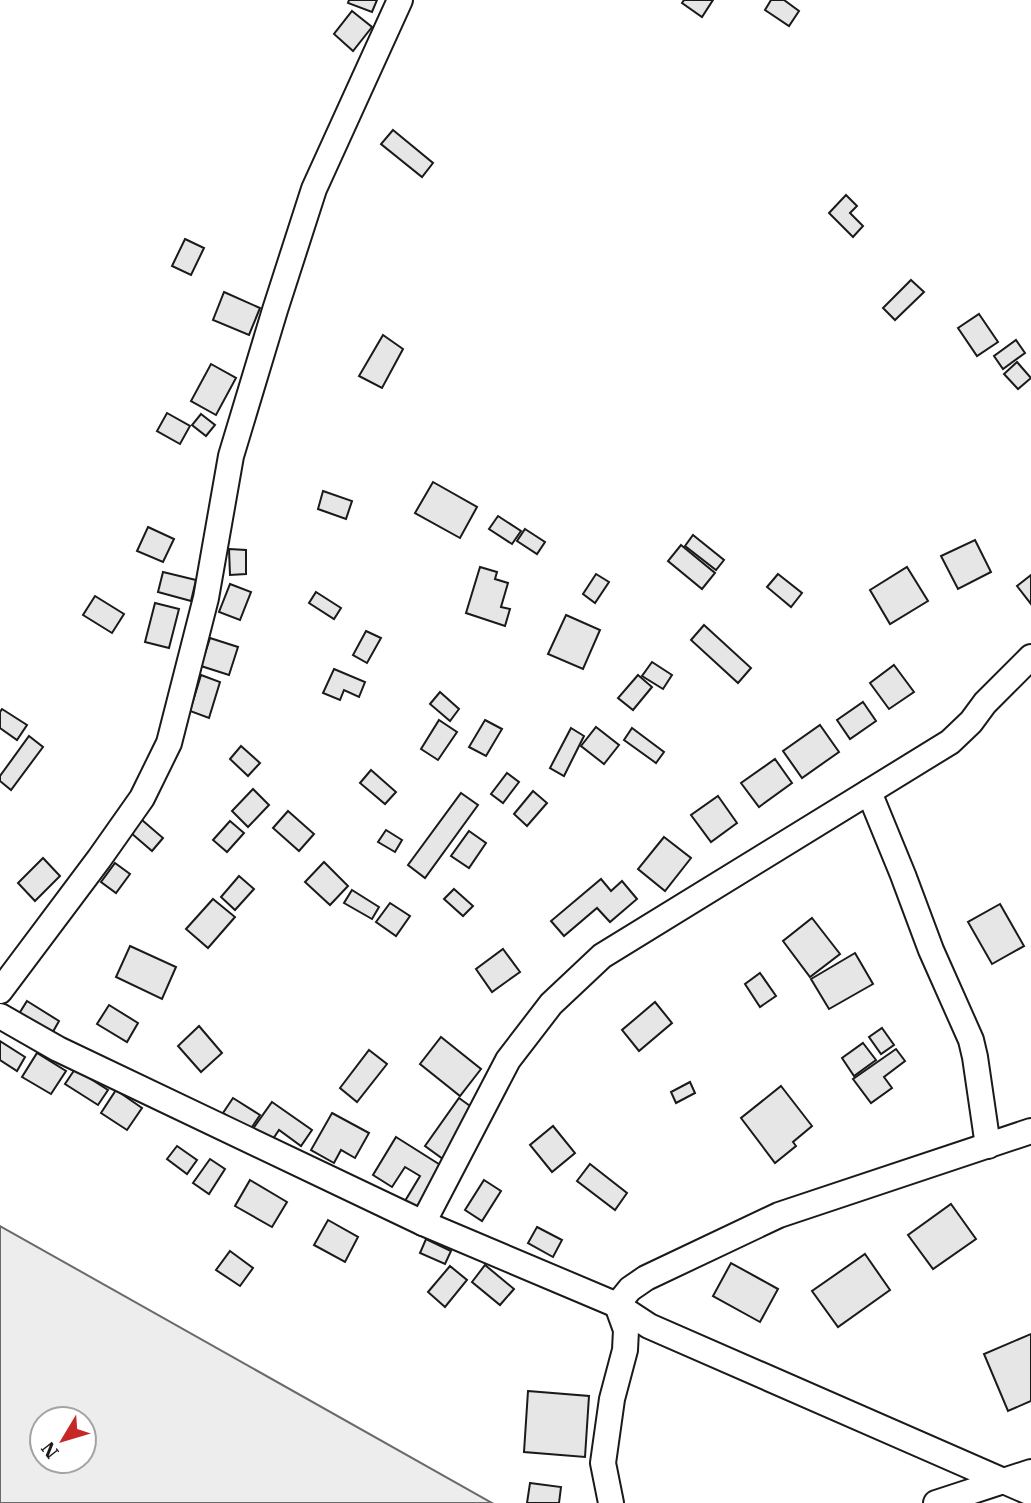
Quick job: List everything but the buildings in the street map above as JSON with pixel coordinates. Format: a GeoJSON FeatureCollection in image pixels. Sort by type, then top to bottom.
{"type":"FeatureCollection","features":[{"type":"Feature","properties":{"kind":"street"},"geometry":{"type":"LineString","coordinates":[[0,991],[142,798],[169,743],[206,598],[231,456],[275,310],[314,189],[400,0]]}},
{"type":"Feature","properties":{"kind":"street"},"geometry":{"type":"LineString","coordinates":[[422,1223],[508,1060],[551,1003],[602,956],[950,742],[1031,657]]}},
{"type":"Feature","properties":{"kind":"street"},"geometry":{"type":"LineString","coordinates":[[869,792],[931,950],[971,1040],[988,1146]]}},
{"type":"Feature","properties":{"kind":"street"},"geometry":{"type":"LineString","coordinates":[[0,1016],[58,1049],[422,1223],[617,1305],[649,1326],[1031,1493]]}},
{"type":"Feature","properties":{"kind":"street"},"geometry":{"type":"LineString","coordinates":[[617,1305],[631,1289],[646,1278],[779,1215],[1031,1130]]}},
{"type":"Feature","properties":{"kind":"street"},"geometry":{"type":"LineString","coordinates":[[611,1503],[603,1463],[612,1399],[625,1350],[626,1331],[617,1305]]}},
{"type":"Feature","properties":{"kind":"street"},"geometry":{"type":"LineString","coordinates":[[936,1503],[1031,1472]]}},
{"type":"Feature","properties":{"kind":"shaded area"},"geometry":{"type":"Polygon","coordinates":[[[0,1226],[492,1503],[0,1503],[0,1226]]]}}]}
